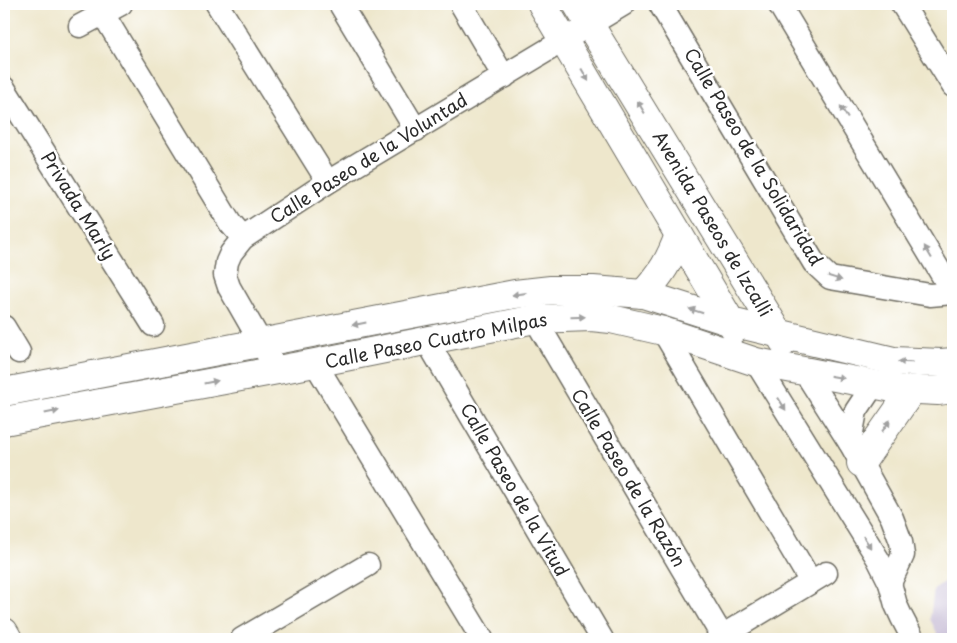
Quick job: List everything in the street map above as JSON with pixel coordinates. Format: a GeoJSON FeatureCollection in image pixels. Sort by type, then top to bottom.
{"type":"FeatureCollection","features":[{"type":"Feature","properties":{"kind":"street"},"geometry":{"type":"LineString","coordinates":[[217,4],[328,182]]}},
{"type":"Feature","properties":{"kind":"street"},"geometry":{"type":"LineString","coordinates":[[340,4],[416,130]]}},
{"type":"Feature","properties":{"kind":"street"},"geometry":{"type":"LineString","coordinates":[[461,4],[504,76]]}},
{"type":"Feature","properties":{"kind":"street","name":"Avenida Paseos de Izcalli"},"geometry":{"type":"LineString","coordinates":[[542,4],[756,362]]}},
{"type":"Feature","properties":{"kind":"street","name":"Calle Paseo de la Voluntad"},"geometry":{"type":"LineString","coordinates":[[276,370],[229,287],[225,276],[226,262],[243,238],[328,182],[564,39],[584,14],[624,4]]}},
{"type":"Feature","properties":{"kind":"street","name":"Calle Paseo de la Solidaridad"},"geometry":{"type":"LineString","coordinates":[[660,4],[814,264],[830,278],[930,295],[953,293],[779,4]]}},
{"type":"Feature","properties":{"kind":"street"},"geometry":{"type":"LineString","coordinates":[[902,4],[953,86]]}},
{"type":"Feature","properties":{"kind":"street"},"geometry":{"type":"LineString","coordinates":[[80,26],[112,9],[230,223],[243,238]]}},
{"type":"Feature","properties":{"kind":"street","name":"Avenida Paseos de Izcalli"},"geometry":{"type":"LineString","coordinates":[[584,14],[779,334],[855,453],[892,518],[901,542],[903,555],[890,583]]}},
{"type":"Feature","properties":{"kind":"street","name":"Privada Marly"},"geometry":{"type":"LineString","coordinates":[[4,88],[153,325]]}},
{"type":"Feature","properties":{"kind":"street"},"geometry":{"type":"LineString","coordinates":[[643,294],[659,277],[671,257],[679,235]]}},
{"type":"Feature","properties":{"kind":"street","name":"Calle Paseo Cuatro Milpas"},"geometry":{"type":"LineString","coordinates":[[4,392],[515,294],[560,290],[594,290],[643,294],[731,322],[894,361],[953,362]]}},
{"type":"Feature","properties":{"kind":"street","name":"Calle Paseo Cuatro Milpas"},"geometry":{"type":"LineString","coordinates":[[4,421],[315,363],[535,319],[591,317],[611,319],[663,331],[756,362],[805,372],[898,389],[938,391],[953,389]]}},
{"type":"Feature","properties":{"kind":"street","name":"Calle Paseo de la Razón"},"geometry":{"type":"LineString","coordinates":[[535,319],[719,638],[818,577],[663,331]]}},
{"type":"Feature","properties":{"kind":"street"},"geometry":{"type":"LineString","coordinates":[[4,327],[19,352]]}},
{"type":"Feature","properties":{"kind":"street","name":"Calle Paseo de la Vitud"},"geometry":{"type":"LineString","coordinates":[[426,341],[602,639]]}},
{"type":"Feature","properties":{"kind":"street"},"geometry":{"type":"LineString","coordinates":[[756,362],[878,558],[890,583],[896,605],[913,639]]}},
{"type":"Feature","properties":{"kind":"street"},"geometry":{"type":"LineString","coordinates":[[315,363],[482,639]]}},
{"type":"Feature","properties":{"kind":"street"},"geometry":{"type":"LineString","coordinates":[[855,453],[856,411],[874,384]]}},
{"type":"Feature","properties":{"kind":"street"},"geometry":{"type":"LineString","coordinates":[[855,453],[912,390]]}},
{"type":"Feature","properties":{"kind":"street"},"geometry":{"type":"LineString","coordinates":[[242,639],[368,565]]}},
{"type":"Feature","properties":{"kind":"street"},"geometry":{"type":"LineString","coordinates":[[4,632],[8,639]]}},
{"type":"Feature","properties":{"kind":"shaded area"},"geometry":{"type":"Polygon","coordinates":[[[953,575],[953,639],[940,639],[930,619],[934,589],[953,575]]]}}]}
